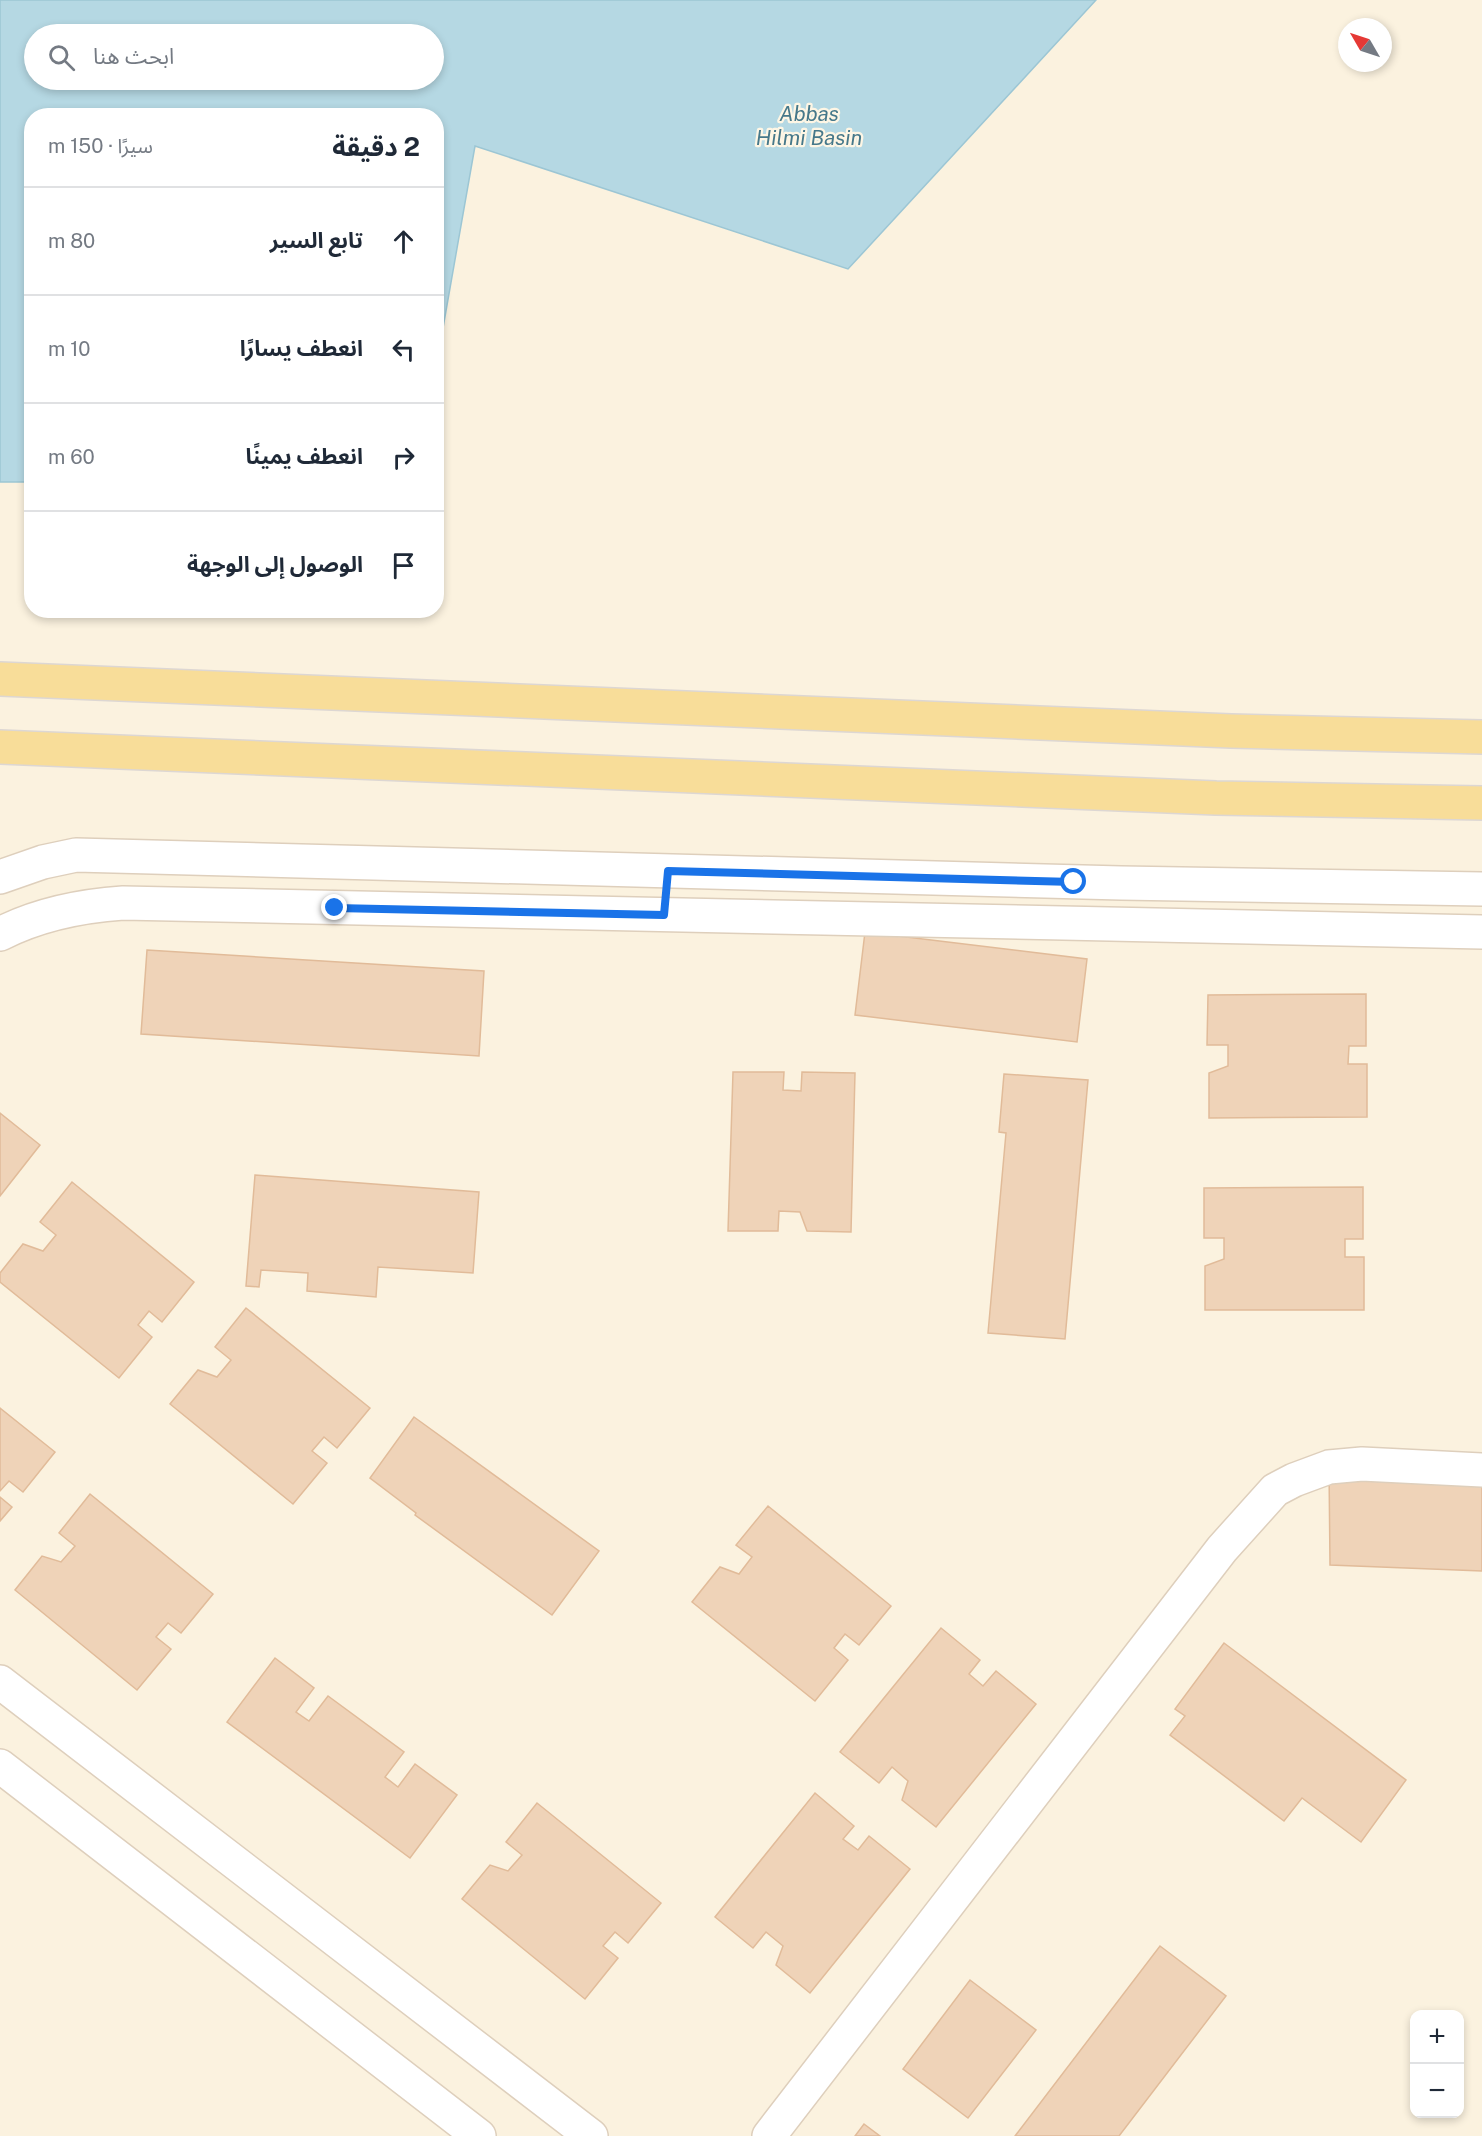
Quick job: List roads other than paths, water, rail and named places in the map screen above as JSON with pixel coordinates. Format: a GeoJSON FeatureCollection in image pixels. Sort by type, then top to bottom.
{"type":"FeatureCollection","features":[{"type":"Feature","properties":{"kind":"main road"},"geometry":{"type":"LineString","coordinates":[[0,679],[1219,731],[1482,737]]}},
{"type":"Feature","properties":{"kind":"main road"},"geometry":{"type":"LineString","coordinates":[[0,747],[1216,798],[1482,803]]}},
{"type":"Feature","properties":{"kind":"street"},"geometry":{"type":"LineString","coordinates":[[0,877],[43,862],[76,855],[1121,884],[1482,890]]}},
{"type":"Feature","properties":{"kind":"street"},"geometry":{"type":"LineString","coordinates":[[664,915],[668,871]]}},
{"type":"Feature","properties":{"kind":"street"},"geometry":{"type":"LineString","coordinates":[[0,934],[19,924],[53,912],[87,905],[123,903],[1482,932]]}},
{"type":"Feature","properties":{"kind":"street"},"geometry":{"type":"LineString","coordinates":[[769,2136],[1222,1550],[1275,1490],[1329,1467],[1362,1464],[1482,1470]]}},
{"type":"Feature","properties":{"kind":"street"},"geometry":{"type":"LineString","coordinates":[[0,1683],[591,2136]]}},
{"type":"Feature","properties":{"kind":"street"},"geometry":{"type":"LineString","coordinates":[[0,1766],[479,2136]]}},
{"type":"Feature","properties":{"kind":"water","name":"Abbas Hilmi Basin"},"geometry":{"type":"Polygon","coordinates":[[[0,0],[1096,0],[848,269],[475,146],[444,322],[444,108],[24,108],[24,482],[0,482],[0,0]]]}}]}
